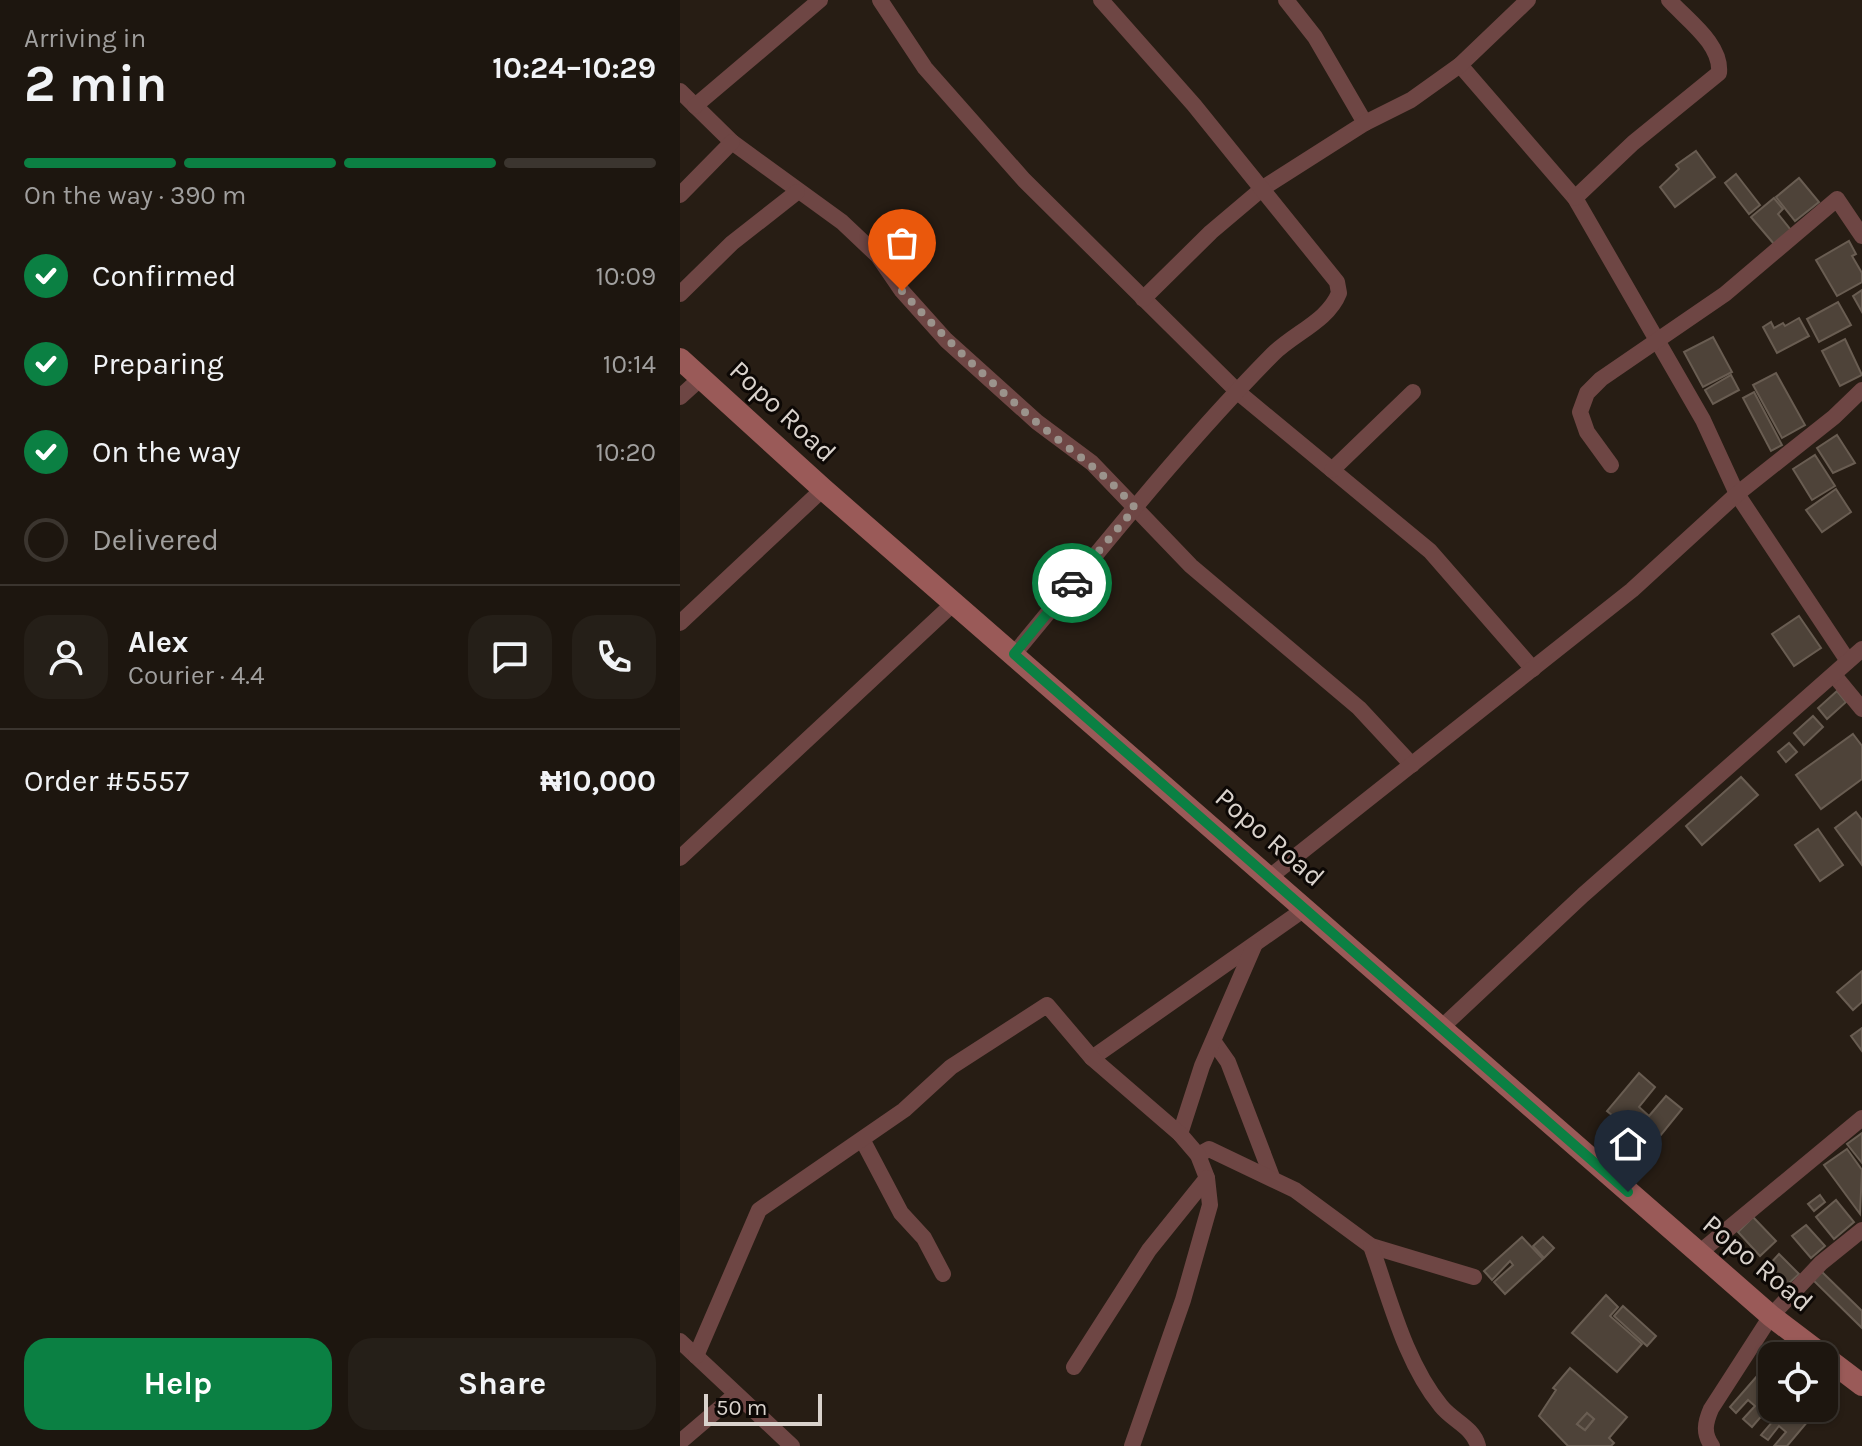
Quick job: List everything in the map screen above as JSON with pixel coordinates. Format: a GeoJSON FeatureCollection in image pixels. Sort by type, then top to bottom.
{"type":"FeatureCollection","features":[{"type":"Feature","properties":{"kind":"main road","name":"Popo Road"},"geometry":{"type":"LineString","coordinates":[[680,359],[823,489],[1271,876],[1771,1316],[1862,1385]]}},
{"type":"Feature","properties":{"kind":"street"},"geometry":{"type":"LineString","coordinates":[[695,106],[820,0]]}},
{"type":"Feature","properties":{"kind":"street"},"geometry":{"type":"LineString","coordinates":[[880,0],[925,68],[1024,180],[1239,393],[1430,551],[1533,669]]}},
{"type":"Feature","properties":{"kind":"street"},"geometry":{"type":"LineString","coordinates":[[1014,654],[1135,508],[1274,353],[1324,314],[1339,293],[1337,282],[1263,188],[1101,0]]}},
{"type":"Feature","properties":{"kind":"street"},"geometry":{"type":"LineString","coordinates":[[1286,0],[1315,37],[1365,123]]}},
{"type":"Feature","properties":{"kind":"street"},"geometry":{"type":"LineString","coordinates":[[1143,299],[1211,232],[1263,188],[1365,123],[1411,100],[1460,65],[1528,0]]}},
{"type":"Feature","properties":{"kind":"street"},"geometry":{"type":"LineString","coordinates":[[1575,198],[1633,143],[1719,73],[1720,62],[1714,48],[1669,0]]}},
{"type":"Feature","properties":{"kind":"street"},"geometry":{"type":"LineString","coordinates":[[1460,65],[1575,198],[1703,420],[1737,494],[1848,661]]}},
{"type":"Feature","properties":{"kind":"street"},"geometry":{"type":"LineString","coordinates":[[680,91],[732,142],[842,222],[878,256],[902,291],[946,340],[1037,422],[1092,463],[1191,566],[1359,708],[1412,765]]}},
{"type":"Feature","properties":{"kind":"street"},"geometry":{"type":"LineString","coordinates":[[680,195],[732,142]]}},
{"type":"Feature","properties":{"kind":"street"},"geometry":{"type":"LineString","coordinates":[[680,294],[732,243],[797,192]]}},
{"type":"Feature","properties":{"kind":"street"},"geometry":{"type":"LineString","coordinates":[[1611,465],[1587,432],[1580,412],[1587,393],[1601,379],[1725,294],[1837,199],[1862,236]]}},
{"type":"Feature","properties":{"kind":"street"},"geometry":{"type":"LineString","coordinates":[[680,397],[702,377]]}},
{"type":"Feature","properties":{"kind":"street"},"geometry":{"type":"LineString","coordinates":[[1271,876],[1632,590],[1737,494],[1834,417],[1862,390]]}},
{"type":"Feature","properties":{"kind":"street"},"geometry":{"type":"LineString","coordinates":[[1332,470],[1413,392]]}},
{"type":"Feature","properties":{"kind":"street"},"geometry":{"type":"LineString","coordinates":[[680,623],[823,489]]}},
{"type":"Feature","properties":{"kind":"street"},"geometry":{"type":"LineString","coordinates":[[680,858],[955,602]]}},
{"type":"Feature","properties":{"kind":"street"},"geometry":{"type":"LineString","coordinates":[[1441,1028],[1583,895],[1862,649]]}},
{"type":"Feature","properties":{"kind":"street"},"geometry":{"type":"LineString","coordinates":[[1834,675],[1862,709]]}},
{"type":"Feature","properties":{"kind":"street"},"geometry":{"type":"LineString","coordinates":[[1092,1058],[1306,908]]}},
{"type":"Feature","properties":{"kind":"street"},"geometry":{"type":"LineString","coordinates":[[1180,1134],[1202,1066],[1255,944]]}},
{"type":"Feature","properties":{"kind":"street"},"geometry":{"type":"LineString","coordinates":[[696,1356],[759,1210],[780,1192],[863,1141],[904,1110],[951,1067],[1040,1007],[1052,1008],[1092,1058],[1180,1134],[1198,1155],[1207,1178],[1210,1205],[1207,1219],[1183,1300],[1132,1446]]}},
{"type":"Feature","properties":{"kind":"street"},"geometry":{"type":"LineString","coordinates":[[1214,1042],[1228,1062],[1272,1177]]}},
{"type":"Feature","properties":{"kind":"street"},"geometry":{"type":"LineString","coordinates":[[1699,1253],[1862,1118]]}},
{"type":"Feature","properties":{"kind":"street"},"geometry":{"type":"LineString","coordinates":[[863,1141],[901,1213],[924,1238],[943,1274]]}},
{"type":"Feature","properties":{"kind":"street"},"geometry":{"type":"LineString","coordinates":[[1198,1155],[1209,1149],[1272,1177],[1371,1246],[1474,1277]]}},
{"type":"Feature","properties":{"kind":"street"},"geometry":{"type":"LineString","coordinates":[[1074,1367],[1149,1250],[1207,1178]]}},
{"type":"Feature","properties":{"kind":"street"},"geometry":{"type":"LineString","coordinates":[[1712,1446],[1706,1437],[1705,1422],[1771,1316],[1821,1263],[1862,1230]]}},
{"type":"Feature","properties":{"kind":"street"},"geometry":{"type":"LineString","coordinates":[[1371,1246],[1409,1351],[1441,1407],[1475,1436],[1478,1446]]}},
{"type":"Feature","properties":{"kind":"street"},"geometry":{"type":"LineString","coordinates":[[680,1341],[792,1446]]}},
{"type":"Feature","properties":{"kind":"street"},"geometry":{"type":"LineString","coordinates":[[680,1442],[735,1395]]}},
{"type":"Feature","properties":{"kind":"building"},"geometry":{"type":"Polygon","coordinates":[[[1696,151],[1715,177],[1675,207],[1660,187],[1679,169],[1676,165],[1696,151]]]}},
{"type":"Feature","properties":{"kind":"building"},"geometry":{"type":"Polygon","coordinates":[[[1736,174],[1760,205],[1749,214],[1725,183],[1736,174]]]}},
{"type":"Feature","properties":{"kind":"building"},"geometry":{"type":"Polygon","coordinates":[[[1799,178],[1819,202],[1795,221],[1776,197],[1799,178]]]}},
{"type":"Feature","properties":{"kind":"building"},"geometry":{"type":"Polygon","coordinates":[[[1774,198],[1783,209],[1778,214],[1791,230],[1774,244],[1751,217],[1774,198]]]}},
{"type":"Feature","properties":{"kind":"building"},"geometry":{"type":"Polygon","coordinates":[[[1849,241],[1856,254],[1852,256],[1862,273],[1862,282],[1837,296],[1816,260],[1849,241]]]}},
{"type":"Feature","properties":{"kind":"building"},"geometry":{"type":"Polygon","coordinates":[[[1862,290],[1862,312],[1853,296],[1862,290]]]}},
{"type":"Feature","properties":{"kind":"building"},"geometry":{"type":"Polygon","coordinates":[[[1838,302],[1851,325],[1819,342],[1807,319],[1838,302]]]}},
{"type":"Feature","properties":{"kind":"building"},"geometry":{"type":"Polygon","coordinates":[[[1799,318],[1809,336],[1777,353],[1763,327],[1771,322],[1774,328],[1783,323],[1785,326],[1799,318]]]}},
{"type":"Feature","properties":{"kind":"building"},"geometry":{"type":"Polygon","coordinates":[[[1713,337],[1732,372],[1703,387],[1684,352],[1713,337]]]}},
{"type":"Feature","properties":{"kind":"building"},"geometry":{"type":"Polygon","coordinates":[[[1845,339],[1862,375],[1840,386],[1822,351],[1845,339]]]}},
{"type":"Feature","properties":{"kind":"building"},"geometry":{"type":"Polygon","coordinates":[[[1776,373],[1805,425],[1782,438],[1753,385],[1776,373]]]}},
{"type":"Feature","properties":{"kind":"building"},"geometry":{"type":"Polygon","coordinates":[[[1731,375],[1739,390],[1713,404],[1705,390],[1731,375]]]}},
{"type":"Feature","properties":{"kind":"building"},"geometry":{"type":"Polygon","coordinates":[[[1754,392],[1782,445],[1771,451],[1743,398],[1754,392]]]}},
{"type":"Feature","properties":{"kind":"building"},"geometry":{"type":"Polygon","coordinates":[[[1837,435],[1855,463],[1833,473],[1817,448],[1837,435]]]}},
{"type":"Feature","properties":{"kind":"building"},"geometry":{"type":"Polygon","coordinates":[[[1815,455],[1835,486],[1812,500],[1793,469],[1815,455]]]}},
{"type":"Feature","properties":{"kind":"building"},"geometry":{"type":"Polygon","coordinates":[[[1836,489],[1851,512],[1822,532],[1806,510],[1836,489]]]}},
{"type":"Feature","properties":{"kind":"building"},"geometry":{"type":"Polygon","coordinates":[[[1799,616],[1821,648],[1794,666],[1772,634],[1799,616]]]}},
{"type":"Feature","properties":{"kind":"building"},"geometry":{"type":"Polygon","coordinates":[[[1837,691],[1846,702],[1827,719],[1818,708],[1837,691]]]}},
{"type":"Feature","properties":{"kind":"building"},"geometry":{"type":"Polygon","coordinates":[[[1813,716],[1823,727],[1804,745],[1794,733],[1813,716]]]}},
{"type":"Feature","properties":{"kind":"building"},"geometry":{"type":"Polygon","coordinates":[[[1853,734],[1862,746],[1862,779],[1821,809],[1796,775],[1853,734]]]}},
{"type":"Feature","properties":{"kind":"building"},"geometry":{"type":"Polygon","coordinates":[[[1789,743],[1797,752],[1786,762],[1778,752],[1789,743]]]}},
{"type":"Feature","properties":{"kind":"building"},"geometry":{"type":"Polygon","coordinates":[[[1741,777],[1758,795],[1702,845],[1686,826],[1741,777]]]}},
{"type":"Feature","properties":{"kind":"building"},"geometry":{"type":"Polygon","coordinates":[[[1856,812],[1862,820],[1862,865],[1835,828],[1856,812]]]}},
{"type":"Feature","properties":{"kind":"building"},"geometry":{"type":"Polygon","coordinates":[[[1818,829],[1843,865],[1820,881],[1795,845],[1818,829]]]}},
{"type":"Feature","properties":{"kind":"building"},"geometry":{"type":"Polygon","coordinates":[[[1862,971],[1862,1002],[1853,1010],[1837,992],[1862,971]]]}},
{"type":"Feature","properties":{"kind":"building"},"geometry":{"type":"Polygon","coordinates":[[[1862,1028],[1862,1051],[1851,1036],[1862,1028]]]}},
{"type":"Feature","properties":{"kind":"building"},"geometry":{"type":"Polygon","coordinates":[[[1639,1073],[1655,1087],[1639,1107],[1649,1116],[1666,1096],[1682,1109],[1651,1147],[1607,1111],[1639,1073]]]}},
{"type":"Feature","properties":{"kind":"building"},"geometry":{"type":"Polygon","coordinates":[[[1862,1133],[1862,1163],[1847,1144],[1862,1133]]]}},
{"type":"Feature","properties":{"kind":"building"},"geometry":{"type":"Polygon","coordinates":[[[1847,1149],[1862,1170],[1860,1214],[1824,1165],[1847,1149]]]}},
{"type":"Feature","properties":{"kind":"building"},"geometry":{"type":"Polygon","coordinates":[[[1820,1195],[1825,1202],[1814,1211],[1808,1204],[1820,1195]]]}},
{"type":"Feature","properties":{"kind":"building"},"geometry":{"type":"Polygon","coordinates":[[[1836,1200],[1854,1222],[1834,1239],[1816,1217],[1836,1200]]]}},
{"type":"Feature","properties":{"kind":"building"},"geometry":{"type":"Polygon","coordinates":[[[1753,1217],[1776,1241],[1760,1256],[1738,1232],[1753,1217]]]}},
{"type":"Feature","properties":{"kind":"building"},"geometry":{"type":"Polygon","coordinates":[[[1806,1225],[1825,1246],[1811,1258],[1792,1236],[1806,1225]]]}},
{"type":"Feature","properties":{"kind":"building"},"geometry":{"type":"Polygon","coordinates":[[[1522,1237],[1543,1259],[1505,1294],[1494,1282],[1513,1265],[1510,1261],[1492,1280],[1484,1271],[1522,1237]]]}},
{"type":"Feature","properties":{"kind":"building"},"geometry":{"type":"Polygon","coordinates":[[[1543,1237],[1554,1248],[1544,1258],[1533,1246],[1543,1237]]]}},
{"type":"Feature","properties":{"kind":"building"},"geometry":{"type":"Polygon","coordinates":[[[1779,1254],[1799,1274],[1787,1285],[1768,1266],[1779,1254]]]}},
{"type":"Feature","properties":{"kind":"building"},"geometry":{"type":"Polygon","coordinates":[[[1821,1271],[1862,1311],[1862,1328],[1813,1280],[1821,1271]]]}},
{"type":"Feature","properties":{"kind":"building"},"geometry":{"type":"Polygon","coordinates":[[[1606,1295],[1618,1307],[1610,1316],[1642,1344],[1617,1372],[1572,1333],[1606,1295]]]}},
{"type":"Feature","properties":{"kind":"building"},"geometry":{"type":"Polygon","coordinates":[[[1623,1306],[1656,1336],[1647,1346],[1614,1316],[1623,1306]]]}},
{"type":"Feature","properties":{"kind":"building"},"geometry":{"type":"Polygon","coordinates":[[[1570,1368],[1627,1417],[1609,1438],[1614,1443],[1611,1446],[1568,1446],[1539,1416],[1556,1390],[1553,1388],[1570,1368]],[[1587,1413],[1577,1424],[1585,1430],[1594,1419],[1587,1413]]]}},
{"type":"Feature","properties":{"kind":"building"},"geometry":{"type":"Polygon","coordinates":[[[1758,1375],[1758,1420],[1752,1427],[1743,1419],[1755,1406],[1748,1400],[1736,1413],[1730,1407],[1758,1375]]]}},
{"type":"Feature","properties":{"kind":"building"},"geometry":{"type":"Polygon","coordinates":[[[1587,1413],[1594,1419],[1585,1430],[1577,1424],[1587,1413]]]}},
{"type":"Feature","properties":{"kind":"building"},"geometry":{"type":"Polygon","coordinates":[[[1772,1422],[1807,1422],[1787,1446],[1774,1446],[1786,1432],[1779,1426],[1768,1440],[1761,1435],[1772,1422]]]}},
{"type":"Feature","properties":{"kind":"way so far"},"geometry":{"type":"LineString","coordinates":[[902,291],[946,340],[1037,422],[1092,463],[1135,508],[1072,583]]}},
{"type":"Feature","properties":{"kind":"route"},"geometry":{"type":"LineString","coordinates":[[1072,583],[1014,654],[1628,1192]]}}]}
